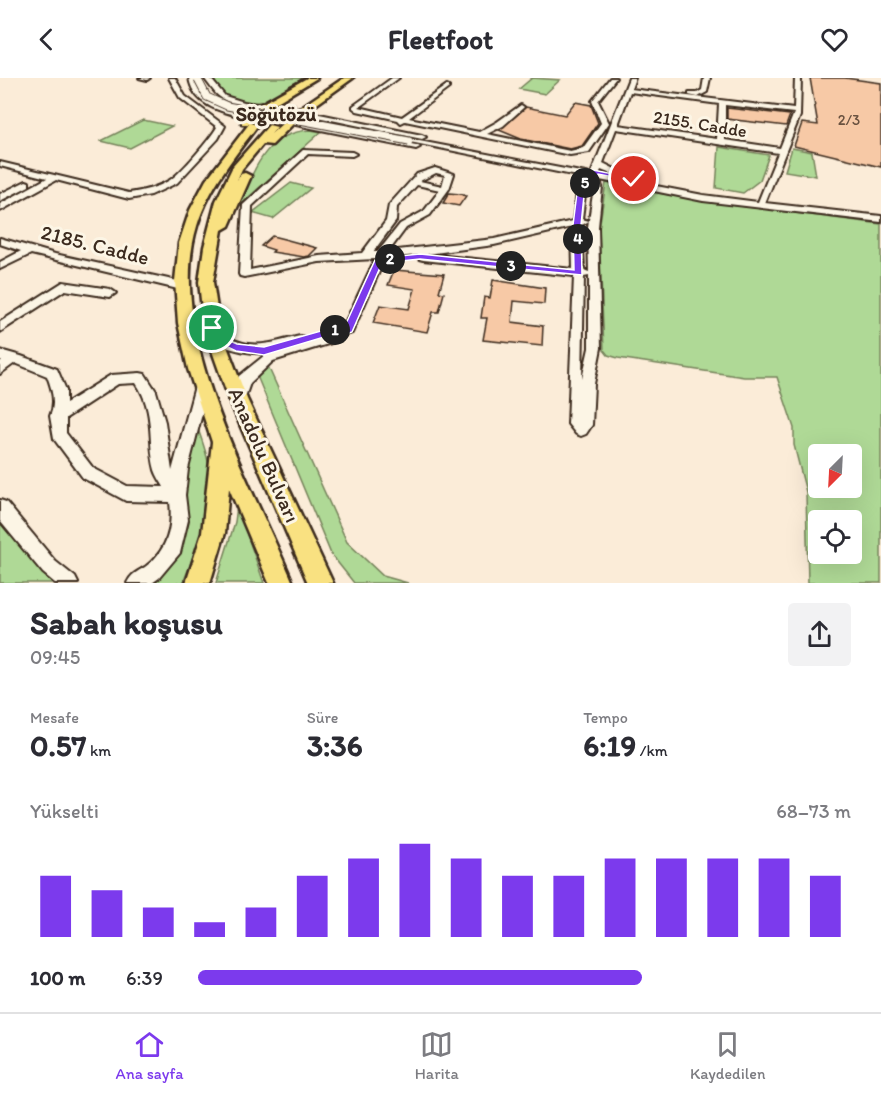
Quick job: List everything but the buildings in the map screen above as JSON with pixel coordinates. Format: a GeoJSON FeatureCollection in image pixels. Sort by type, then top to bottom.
{"type":"FeatureCollection","features":[{"type":"Feature","properties":{"kind":"main road","name":"Anadolu Bulvarı"},"geometry":{"type":"LineString","coordinates":[[281,583],[220,439],[190,341],[182,286],[186,244],[211,179],[264,106],[313,78]]}},
{"type":"Feature","properties":{"kind":"main road"},"geometry":{"type":"LineString","coordinates":[[280,103],[323,78]]}},
{"type":"Feature","properties":{"kind":"main road"},"geometry":{"type":"LineString","coordinates":[[299,109],[339,78]]}},
{"type":"Feature","properties":{"kind":"main road"},"geometry":{"type":"LineString","coordinates":[[264,106],[299,109],[316,101],[349,78]]}},
{"type":"Feature","properties":{"kind":"main road","name":"Anadolu Bulvarı"},"geometry":{"type":"LineString","coordinates":[[299,109],[276,124],[237,168],[222,201],[210,247],[206,282],[212,328],[238,399],[321,583]]}},
{"type":"Feature","properties":{"kind":"main road"},"geometry":{"type":"LineString","coordinates":[[252,121],[276,124]]}},
{"type":"Feature","properties":{"kind":"main road"},"geometry":{"type":"LineString","coordinates":[[198,583],[204,570],[218,514],[220,439]]}},
{"type":"Feature","properties":{"kind":"main road"},"geometry":{"type":"LineString","coordinates":[[305,549],[333,583]]}},
{"type":"Feature","properties":{"kind":"street"},"geometry":{"type":"LineString","coordinates":[[142,78],[147,78]]}},
{"type":"Feature","properties":{"kind":"street"},"geometry":{"type":"LineString","coordinates":[[0,164],[129,196],[148,193],[174,181],[215,137],[221,126],[182,97],[172,78]]}},
{"type":"Feature","properties":{"kind":"street"},"geometry":{"type":"LineString","coordinates":[[395,78],[355,107],[377,115],[561,152],[586,150],[605,123],[594,101],[613,78]]}},
{"type":"Feature","properties":{"kind":"street"},"geometry":{"type":"LineString","coordinates":[[596,171],[598,187],[594,219],[595,348],[586,384],[585,425],[581,430],[575,424],[579,273],[577,223],[582,185],[596,171],[632,78]]}},
{"type":"Feature","properties":{"kind":"street"},"geometry":{"type":"LineString","coordinates":[[654,89],[698,94],[705,91],[707,78]]}},
{"type":"Feature","properties":{"kind":"street"},"geometry":{"type":"LineString","coordinates":[[762,201],[798,112],[798,78]]}},
{"type":"Feature","properties":{"kind":"street"},"geometry":{"type":"LineString","coordinates":[[200,79],[223,97],[243,104],[264,106]]}},
{"type":"Feature","properties":{"kind":"street"},"geometry":{"type":"LineString","coordinates":[[200,79],[195,92],[205,102],[252,121]]}},
{"type":"Feature","properties":{"kind":"street"},"geometry":{"type":"LineString","coordinates":[[200,79],[204,92],[215,102],[276,124],[411,140],[596,171],[750,205],[881,219]]}},
{"type":"Feature","properties":{"kind":"street"},"geometry":{"type":"LineString","coordinates":[[387,130],[447,87]]}},
{"type":"Feature","properties":{"kind":"street"},"geometry":{"type":"LineString","coordinates":[[628,90],[798,112]]}},
{"type":"Feature","properties":{"kind":"street"},"geometry":{"type":"LineString","coordinates":[[316,101],[313,108],[319,117]]}},
{"type":"Feature","properties":{"kind":"street"},"geometry":{"type":"LineString","coordinates":[[722,102],[722,142]]}},
{"type":"Feature","properties":{"kind":"street"},"geometry":{"type":"LineString","coordinates":[[479,135],[500,124],[521,107]]}},
{"type":"Feature","properties":{"kind":"street"},"geometry":{"type":"LineString","coordinates":[[299,109],[319,117],[449,142],[486,154]]}},
{"type":"Feature","properties":{"kind":"street"},"geometry":{"type":"LineString","coordinates":[[276,124],[315,127],[437,151],[486,154],[596,171],[762,201],[881,214]]}},
{"type":"Feature","properties":{"kind":"street"},"geometry":{"type":"LineString","coordinates":[[276,124],[286,132],[315,127]]}},
{"type":"Feature","properties":{"kind":"street","name":"2155. Cadde"},"geometry":{"type":"LineString","coordinates":[[613,126],[782,151]]}},
{"type":"Feature","properties":{"kind":"street"},"geometry":{"type":"LineString","coordinates":[[352,154],[306,152],[248,204],[244,274],[319,260],[413,253],[494,242],[594,219]]}},
{"type":"Feature","properties":{"kind":"street"},"geometry":{"type":"LineString","coordinates":[[366,255],[391,221],[392,207],[415,182],[425,173],[435,170],[447,172],[451,176],[445,189],[425,215],[403,226],[382,254]]}},
{"type":"Feature","properties":{"kind":"street"},"geometry":{"type":"LineString","coordinates":[[0,198],[43,176]]}},
{"type":"Feature","properties":{"kind":"street"},"geometry":{"type":"LineString","coordinates":[[0,208],[54,178]]}},
{"type":"Feature","properties":{"kind":"street"},"geometry":{"type":"LineString","coordinates":[[415,182],[445,189]]}},
{"type":"Feature","properties":{"kind":"street","name":"2185. Cadde"},"geometry":{"type":"LineString","coordinates":[[0,241],[182,286]]}},
{"type":"Feature","properties":{"kind":"street"},"geometry":{"type":"LineString","coordinates":[[0,266],[30,250]]}},
{"type":"Feature","properties":{"kind":"street"},"geometry":{"type":"LineString","coordinates":[[216,339],[236,347],[264,351],[335,330],[341,332],[348,330],[379,260],[420,256],[595,275]]}},
{"type":"Feature","properties":{"kind":"street"},"geometry":{"type":"LineString","coordinates":[[0,328],[63,286],[110,292]]}},
{"type":"Feature","properties":{"kind":"street"},"geometry":{"type":"LineString","coordinates":[[238,399],[244,380],[269,358],[337,337],[341,332]]}},
{"type":"Feature","properties":{"kind":"street"},"geometry":{"type":"LineString","coordinates":[[0,369],[7,357],[52,373],[59,390],[57,416],[59,435],[88,473],[126,494],[177,495]]}},
{"type":"Feature","properties":{"kind":"street"},"geometry":{"type":"LineString","coordinates":[[57,416],[116,379],[140,378],[149,391],[158,422],[163,470],[177,495]]}},
{"type":"Feature","properties":{"kind":"street"},"geometry":{"type":"LineString","coordinates":[[136,583],[153,572],[174,547],[180,520],[177,495],[180,469],[203,385]]}},
{"type":"Feature","properties":{"kind":"street"},"geometry":{"type":"LineString","coordinates":[[0,508],[49,567],[69,583]]}},
{"type":"Feature","properties":{"kind":"green space"},"geometry":{"type":"Polygon","coordinates":[[[213,78],[307,79],[266,100],[246,102],[222,94],[213,78]]]}},
{"type":"Feature","properties":{"kind":"green space"},"geometry":{"type":"Polygon","coordinates":[[[532,78],[560,80],[545,94],[519,89],[532,78]]]}},
{"type":"Feature","properties":{"kind":"green space"},"geometry":{"type":"Polygon","coordinates":[[[143,120],[172,126],[130,148],[101,141],[143,120]]]}},
{"type":"Feature","properties":{"kind":"green space"},"geometry":{"type":"Polygon","coordinates":[[[311,130],[321,132],[239,206],[257,166],[272,145],[296,132],[311,130]]]}},
{"type":"Feature","properties":{"kind":"green space"},"geometry":{"type":"Polygon","coordinates":[[[719,147],[769,155],[760,180],[743,193],[716,188],[719,147]]]}},
{"type":"Feature","properties":{"kind":"green space"},"geometry":{"type":"Polygon","coordinates":[[[792,148],[812,152],[816,176],[785,171],[792,148]]]}},
{"type":"Feature","properties":{"kind":"green space"},"geometry":{"type":"Polygon","coordinates":[[[291,183],[311,188],[273,219],[252,213],[291,183]]]}},
{"type":"Feature","properties":{"kind":"green space"},"geometry":{"type":"Polygon","coordinates":[[[606,183],[701,201],[881,224],[881,583],[808,583],[806,492],[794,445],[794,428],[777,377],[744,377],[618,358],[608,355],[604,350],[599,229],[606,183]]]}},
{"type":"Feature","properties":{"kind":"green space"},"geometry":{"type":"Polygon","coordinates":[[[267,364],[347,542],[383,576],[408,583],[354,583],[331,554],[257,376],[267,364]]]}},
{"type":"Feature","properties":{"kind":"green space"},"geometry":{"type":"Polygon","coordinates":[[[198,429],[207,457],[210,488],[198,544],[183,583],[150,583],[186,518],[187,454],[198,429]]]}},
{"type":"Feature","properties":{"kind":"green space"},"geometry":{"type":"Polygon","coordinates":[[[237,506],[264,583],[216,583],[235,522],[237,506]]]}},
{"type":"Feature","properties":{"kind":"green space"},"geometry":{"type":"Polygon","coordinates":[[[0,520],[61,583],[0,583],[0,520]]]}},
{"type":"Feature","properties":{"kind":"tunnel"},"geometry":{"type":"LineString","coordinates":[[253,125],[280,103]]}},
{"type":"Feature","properties":{"kind":"tunnel"},"geometry":{"type":"LineString","coordinates":[[272,127],[298,106]]}},
{"type":"Feature","properties":{"kind":"district","name":"Söğütözü"},"geometry":{"type":"Point","coordinates":[276,114]}},
{"type":"Feature","properties":{"kind":"route"},"geometry":{"type":"LineString","coordinates":[[212,328],[216,339],[250,351],[264,351],[335,330],[341,332],[348,330],[379,260],[420,256],[579,273],[577,225],[582,185],[594,177],[596,172],[634,179]]}}]}
